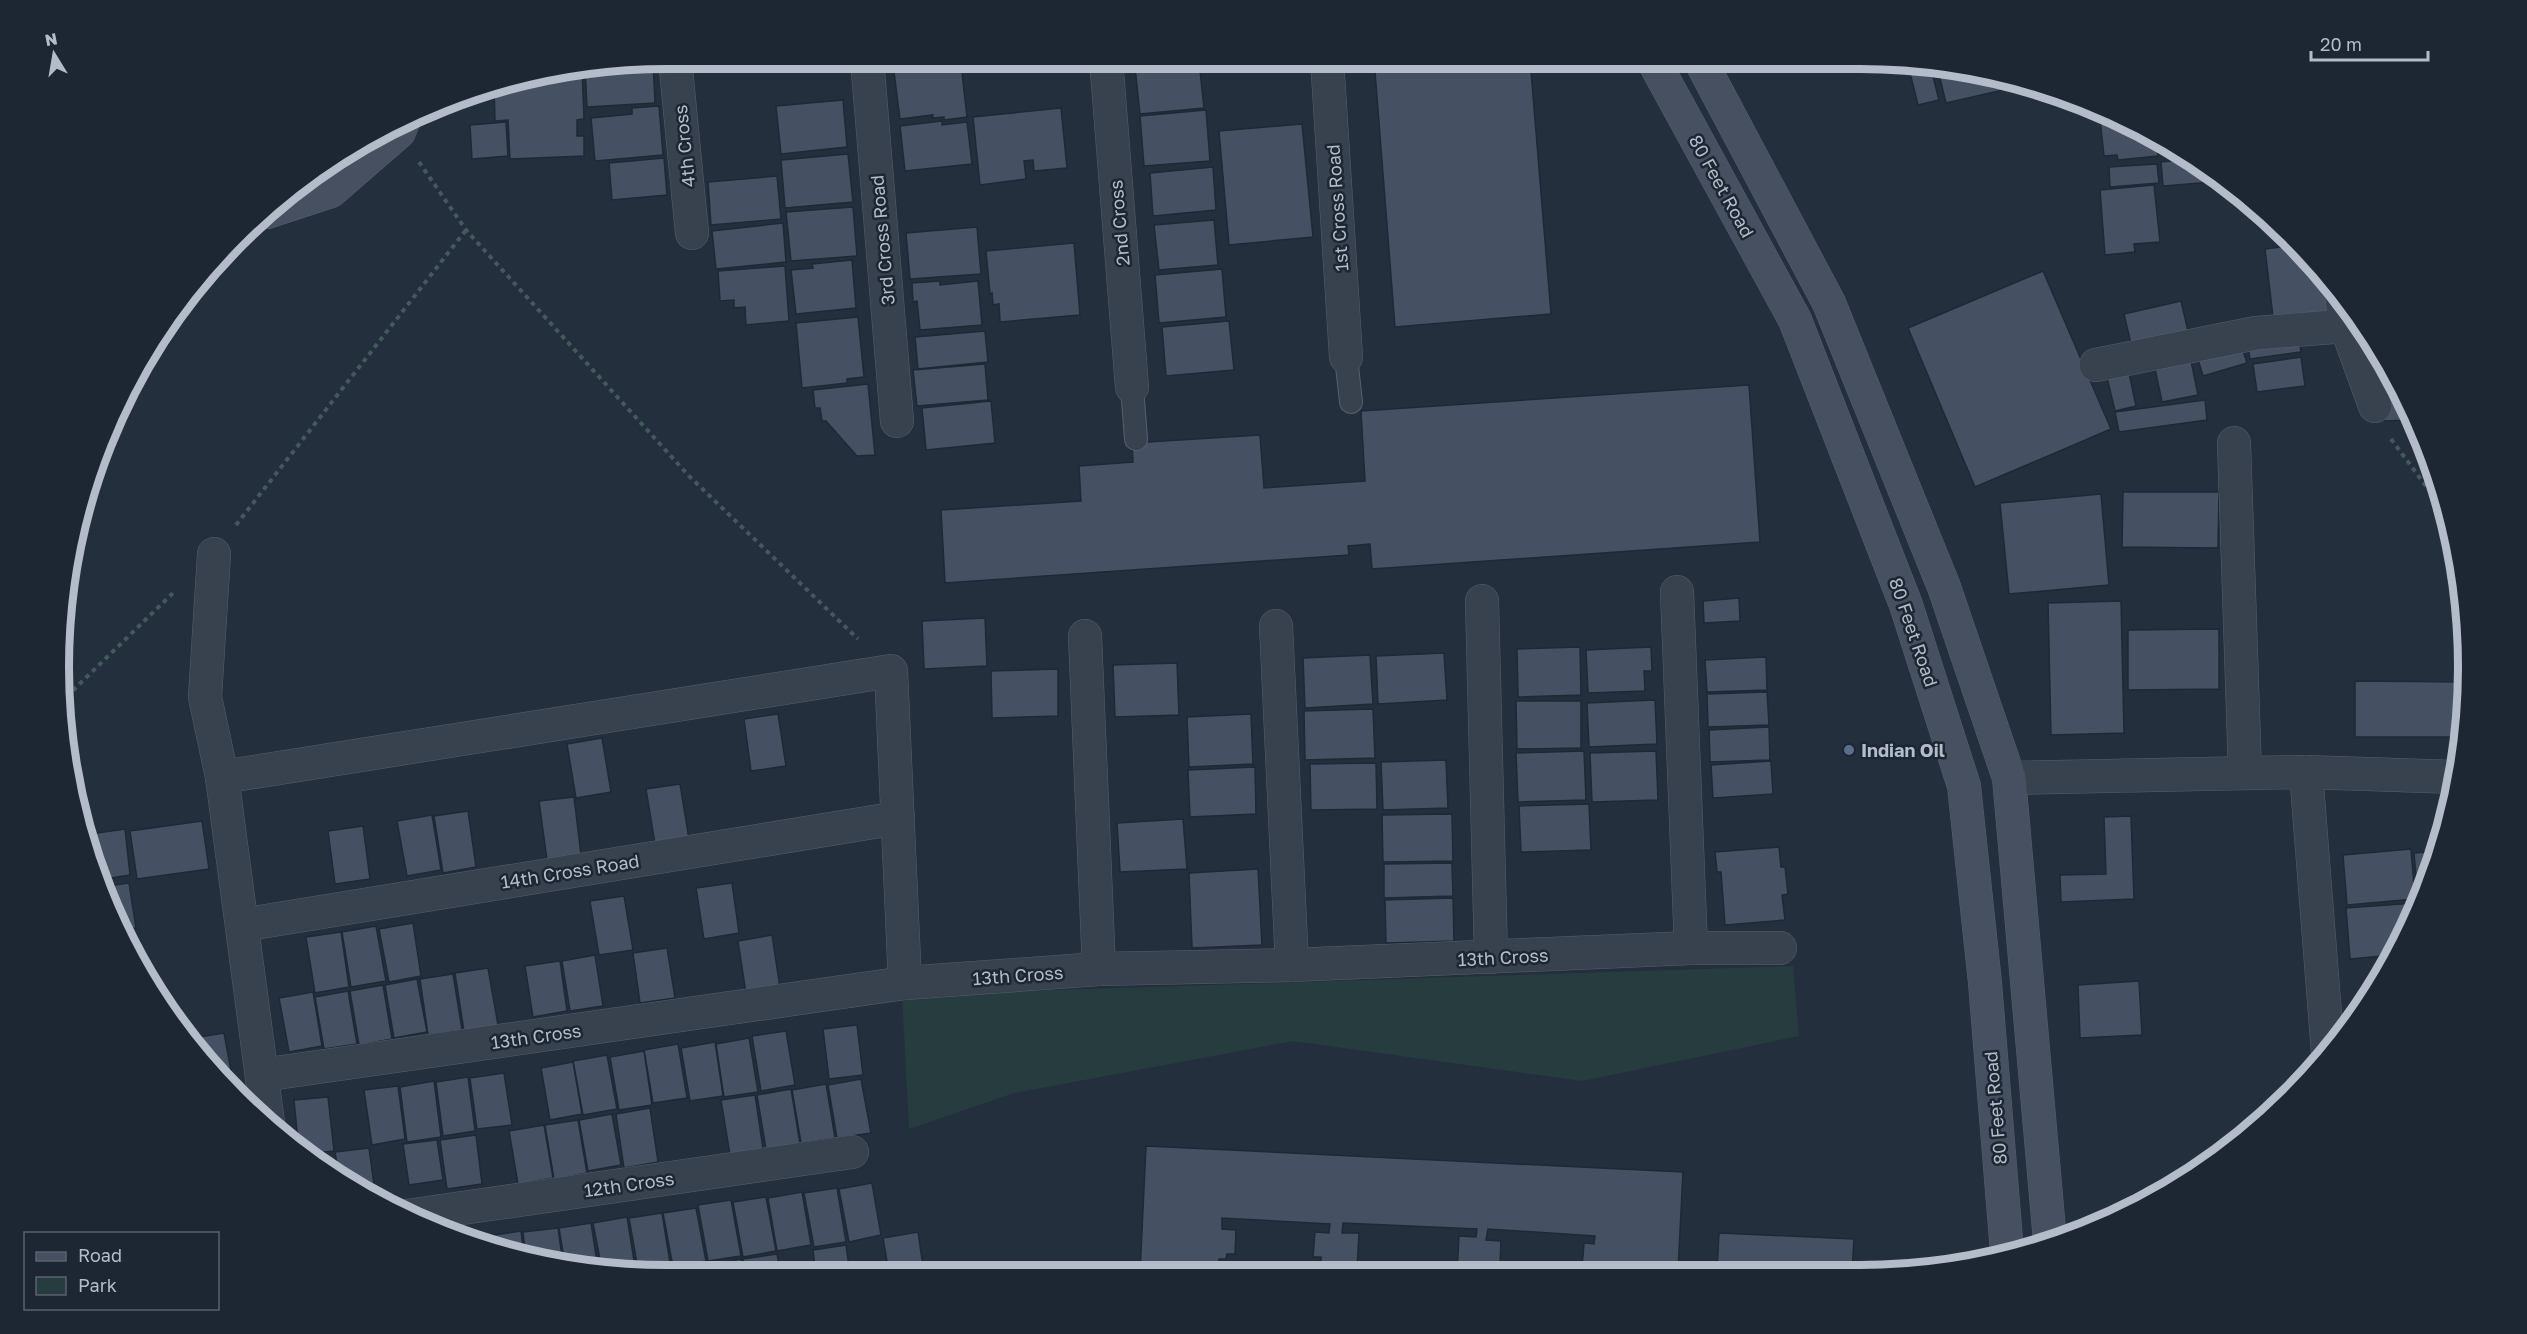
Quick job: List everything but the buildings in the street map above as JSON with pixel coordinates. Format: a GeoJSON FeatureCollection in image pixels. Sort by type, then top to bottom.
{"type":"FeatureCollection","features":[{"type":"Feature","properties":{"kind":"main road","name":"80 Feet Road"},"geometry":{"type":"LineString","coordinates":[[1658,69],[1795,320],[1906,604],[1964,786],[2007,1247]]}},
{"type":"Feature","properties":{"kind":"main road"},"geometry":{"type":"LineString","coordinates":[[1705,69],[1829,303],[1944,586],[2009,778],[2049,1234]]}},
{"type":"Feature","properties":{"kind":"main road"},"geometry":{"type":"LineString","coordinates":[[288,205],[331,191],[388,138]]}},
{"type":"Feature","properties":{"kind":"main road"},"geometry":{"type":"LineString","coordinates":[[1906,604],[1944,586]]}},
{"type":"Feature","properties":{"kind":"street","name":"4th Cross"},"geometry":{"type":"LineString","coordinates":[[676,69],[692,233]]}},
{"type":"Feature","properties":{"kind":"street","name":"3rd Cross Road"},"geometry":{"type":"LineString","coordinates":[[868,69],[897,421]]}},
{"type":"Feature","properties":{"kind":"street","name":"2nd Cross"},"geometry":{"type":"LineString","coordinates":[[1107,69],[1132,387]]}},
{"type":"Feature","properties":{"kind":"street","name":"1st Cross Road"},"geometry":{"type":"LineString","coordinates":[[1329,69],[1346,357]]}},
{"type":"Feature","properties":{"kind":"street"},"geometry":{"type":"LineString","coordinates":[[2096,364],[2256,333],[2342,314]]}},
{"type":"Feature","properties":{"kind":"street"},"geometry":{"type":"LineString","coordinates":[[2346,320],[2375,406]]}},
{"type":"Feature","properties":{"kind":"street"},"geometry":{"type":"LineString","coordinates":[[2234,443],[2246,772]]}},
{"type":"Feature","properties":{"kind":"street"},"geometry":{"type":"LineString","coordinates":[[214,554],[206,697],[222,777],[266,1111]]}},
{"type":"Feature","properties":{"kind":"street"},"geometry":{"type":"LineString","coordinates":[[1677,592],[1691,948]]}},
{"type":"Feature","properties":{"kind":"street"},"geometry":{"type":"LineString","coordinates":[[1482,601],[1491,957]]}},
{"type":"Feature","properties":{"kind":"street"},"geometry":{"type":"LineString","coordinates":[[1276,626],[1292,965]]}},
{"type":"Feature","properties":{"kind":"street"},"geometry":{"type":"LineString","coordinates":[[1085,636],[1099,969]]}},
{"type":"Feature","properties":{"kind":"street"},"geometry":{"type":"LineString","coordinates":[[222,777],[891,671],[904,983]]}},
{"type":"Feature","properties":{"kind":"street"},"geometry":{"type":"LineString","coordinates":[[2009,778],[2246,772],[2448,777]]}},
{"type":"Feature","properties":{"kind":"street"},"geometry":{"type":"LineString","coordinates":[[2306,772],[2327,1040]]}},
{"type":"Feature","properties":{"kind":"street","name":"14th Cross Road"},"geometry":{"type":"LineString","coordinates":[[242,925],[898,818]]}},
{"type":"Feature","properties":{"kind":"street","name":"13th Cross"},"geometry":{"type":"LineString","coordinates":[[262,1075],[904,983],[1099,969],[1292,965],[1691,948],[1780,948]]}},
{"type":"Feature","properties":{"kind":"street","name":"12th Cross"},"geometry":{"type":"LineString","coordinates":[[426,1213],[852,1152]]}},
{"type":"Feature","properties":{"kind":"lane"},"geometry":{"type":"LineString","coordinates":[[1346,357],[1351,402]]}},
{"type":"Feature","properties":{"kind":"lane"},"geometry":{"type":"LineString","coordinates":[[1132,387],[1136,439]]}},
{"type":"Feature","properties":{"kind":"path"},"geometry":{"type":"LineString","coordinates":[[403,131],[466,230],[689,476],[891,671]]}},
{"type":"Feature","properties":{"kind":"path"},"geometry":{"type":"LineString","coordinates":[[70,694],[214,554],[466,230]]}},
{"type":"Feature","properties":{"kind":"path"},"geometry":{"type":"LineString","coordinates":[[2375,406],[2395,445],[2432,495]]}},
{"type":"Feature","properties":{"kind":"green space"},"geometry":{"type":"Polygon","coordinates":[[[1793,966],[1799,1036],[1582,1081],[1293,1041],[1014,1093],[909,1129],[902,995],[1793,966]]]}},
{"type":"Feature","properties":{"kind":"place","name":"Indian Oil"},"geometry":{"type":"Point","coordinates":[1849,750]}}]}
